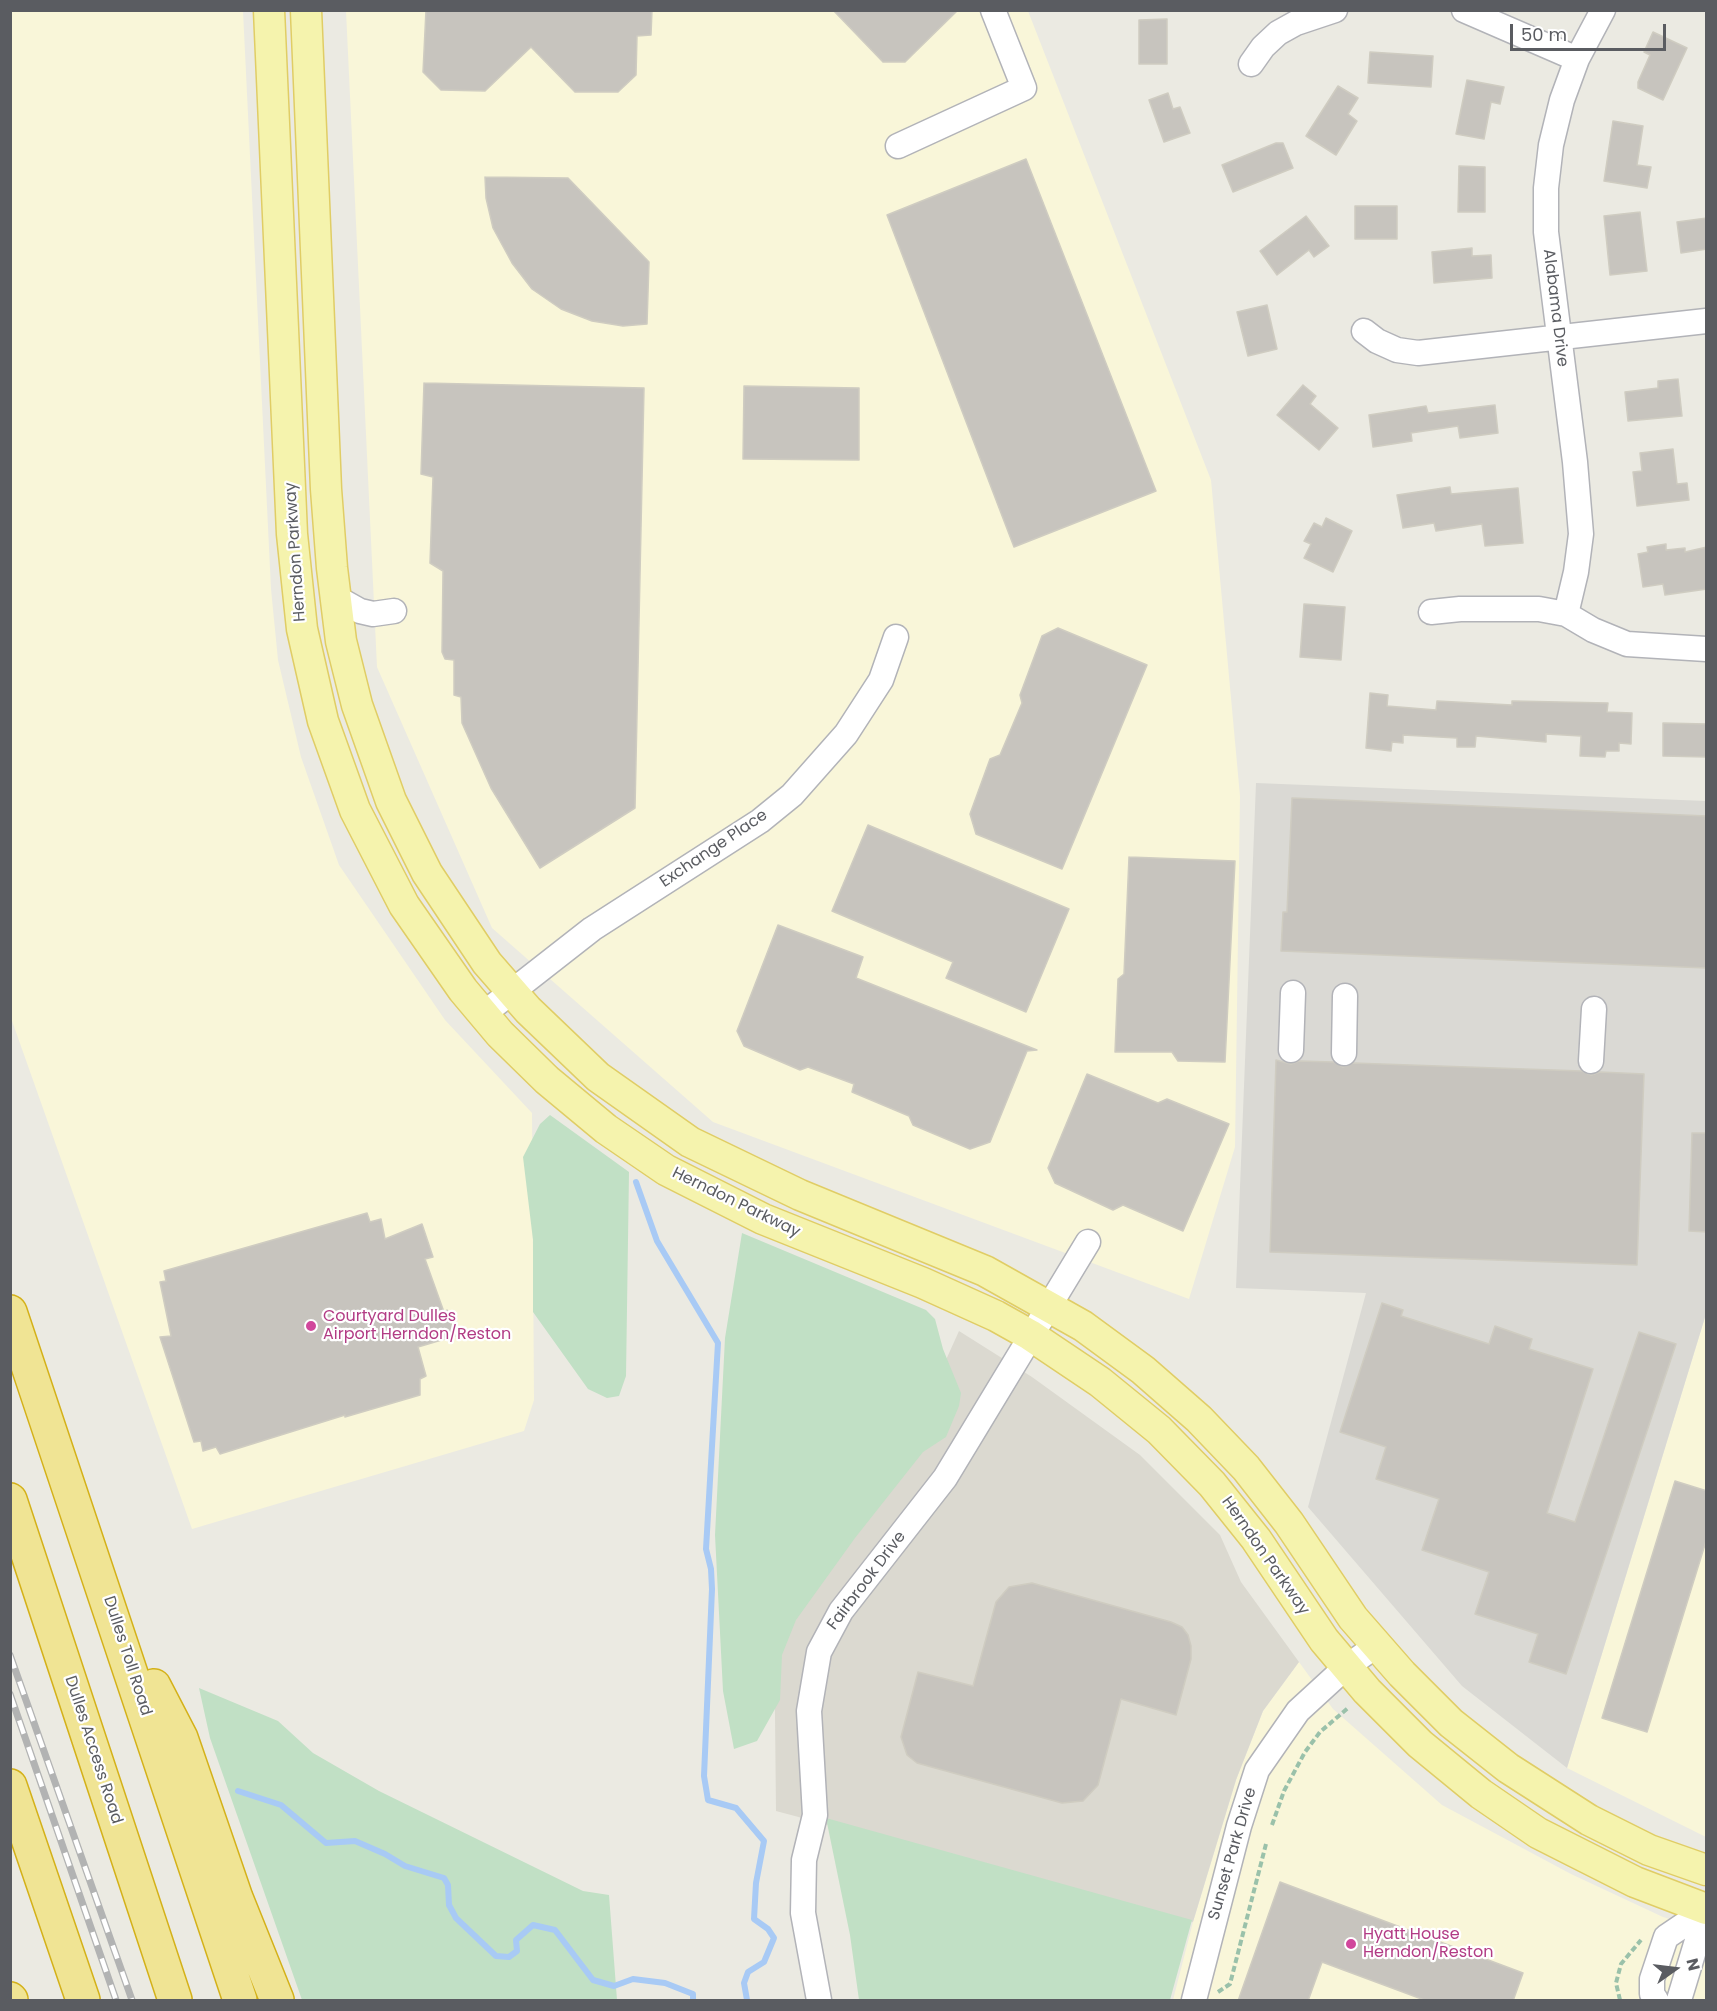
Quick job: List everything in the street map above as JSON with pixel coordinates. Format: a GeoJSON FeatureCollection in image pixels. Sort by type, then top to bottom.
{"type":"FeatureCollection","features":[{"type":"Feature","properties":{"kind":"highway","name":"Dulles Toll Road"},"geometry":{"type":"LineString","coordinates":[[10,1312],[108,1599],[240,2001]]}},
{"type":"Feature","properties":{"kind":"highway","name":"Dulles Access Road"},"geometry":{"type":"LineString","coordinates":[[10,1500],[175,2001]]}},
{"type":"Feature","properties":{"kind":"highway"},"geometry":{"type":"LineString","coordinates":[[108,1599],[181,1738],[236,1898],[277,2001]]}},
{"type":"Feature","properties":{"kind":"highway"},"geometry":{"type":"LineString","coordinates":[[10,1786],[83,2001]]}},
{"type":"Feature","properties":{"kind":"main road","name":"Herndon Parkway"},"geometry":{"type":"LineString","coordinates":[[269,10],[294,566],[302,629],[323,721],[355,810],[387,875],[423,936],[482,1015],[521,1057],[573,1104],[666,1170],[763,1219],[923,1283],[1030,1335],[1116,1394],[1188,1457],[1235,1512],[1324,1640],[1346,1667],[1420,1744],[1510,1815],[1601,1866],[1707,1910]]}},
{"type":"Feature","properties":{"kind":"main road","name":"Herndon Parkway"},"geometry":{"type":"LineString","coordinates":[[306,10],[327,501],[341,641],[357,705],[391,801],[433,883],[464,932],[510,991],[551,1034],[598,1077],[690,1142],[800,1195],[967,1263],[1048,1304],[1083,1326],[1143,1370],[1223,1442],[1275,1504],[1336,1595],[1376,1646],[1451,1723],[1536,1788],[1648,1850],[1707,1870]]}},
{"type":"Feature","properties":{"kind":"main road"},"geometry":{"type":"LineString","coordinates":[[282,308],[319,308]]}},
{"type":"Feature","properties":{"kind":"street"},"geometry":{"type":"LineString","coordinates":[[898,146],[1024,88],[993,10]]}},
{"type":"Feature","properties":{"kind":"street"},"geometry":{"type":"LineString","coordinates":[[1251,64],[1263,47],[1278,33],[1296,23],[1335,10]]}},
{"type":"Feature","properties":{"kind":"street"},"geometry":{"type":"LineString","coordinates":[[1464,10],[1577,59]]}},
{"type":"Feature","properties":{"kind":"street","name":"Alabama Drive"},"geometry":{"type":"LineString","coordinates":[[1566,614],[1576,572],[1581,534],[1575,462],[1546,232],[1546,188],[1554,133],[1562,100],[1577,59],[1603,10]]}},
{"type":"Feature","properties":{"kind":"street"},"geometry":{"type":"LineString","coordinates":[[1364,331],[1377,341],[1397,350],[1418,353],[1707,321]]}},
{"type":"Feature","properties":{"kind":"street"},"geometry":{"type":"LineString","coordinates":[[335,597],[360,611],[373,614],[394,611]]}},
{"type":"Feature","properties":{"kind":"street"},"geometry":{"type":"LineString","coordinates":[[1431,612],[1460,609],[1539,609],[1566,614],[1593,630],[1628,644],[1707,649]]}},
{"type":"Feature","properties":{"kind":"street","name":"Exchange Place"},"geometry":{"type":"LineString","coordinates":[[482,1015],[592,929],[760,821],[792,795],[846,734],[881,680],[896,637]]}},
{"type":"Feature","properties":{"kind":"street"},"geometry":{"type":"LineString","coordinates":[[1291,1050],[1293,993]]}},
{"type":"Feature","properties":{"kind":"street"},"geometry":{"type":"LineString","coordinates":[[1344,1053],[1345,996]]}},
{"type":"Feature","properties":{"kind":"street"},"geometry":{"type":"LineString","coordinates":[[1592,1061],[1594,1009]]}},
{"type":"Feature","properties":{"kind":"street","name":"Fairbrook Drive"},"geometry":{"type":"LineString","coordinates":[[819,2001],[803,1913],[804,1860],[815,1815],[815,1780],[809,1742],[809,1711],[813,1672],[825,1638],[857,1591],[945,1478],[1048,1304],[1088,1242]]}},
{"type":"Feature","properties":{"kind":"street","name":"Sunset Park Drive"},"geometry":{"type":"LineString","coordinates":[[1203,1998],[1239,1826],[1257,1770],[1298,1711],[1346,1667],[1376,1646]]}},
{"type":"Feature","properties":{"kind":"street"},"geometry":{"type":"LineString","coordinates":[[1681,1996],[1707,1910]]}},
{"type":"Feature","properties":{"kind":"street"},"geometry":{"type":"LineString","coordinates":[[1656,2001],[1652,1994],[1652,1979],[1666,1937],[1707,1910]]}},
{"type":"Feature","properties":{"kind":"path"},"geometry":{"type":"LineString","coordinates":[[1272,1825],[1287,1784],[1305,1752],[1320,1732],[1349,1707]]}},
{"type":"Feature","properties":{"kind":"path"},"geometry":{"type":"LineString","coordinates":[[1203,1998],[1230,1984],[1266,1844]]}},
{"type":"Feature","properties":{"kind":"path"},"geometry":{"type":"LineString","coordinates":[[1620,2001],[1616,1983],[1621,1964],[1638,1943]]}},
{"type":"Feature","properties":{"kind":"shaded area"},"geometry":{"type":"Polygon","coordinates":[[[10,11],[243,11],[271,589],[278,660],[301,757],[339,865],[445,1020],[532,1113],[534,1400],[524,1431],[192,1529],[11,1018],[10,11]]]}},
{"type":"Feature","properties":{"kind":"shaded area"},"geometry":{"type":"Polygon","coordinates":[[[346,11],[1028,11],[1211,480],[1240,796],[1235,1147],[1189,1299],[713,1122],[492,928],[377,667],[346,11]]]}},
{"type":"Feature","properties":{"kind":"shaded area"},"geometry":{"type":"Polygon","coordinates":[[[1256,783],[1706,801],[1706,1314],[1567,1768],[1462,1686],[1308,1507],[1366,1293],[1236,1288],[1256,783]]]}},
{"type":"Feature","properties":{"kind":"shaded area"},"geometry":{"type":"Polygon","coordinates":[[[1706,1314],[1706,1837],[1567,1768],[1706,1314]]]}},
{"type":"Feature","properties":{"kind":"shaded area"},"geometry":{"type":"Polygon","coordinates":[[[959,1331],[1032,1377],[1140,1455],[1220,1535],[1241,1582],[1299,1662],[1263,1711],[1236,1780],[1193,1922],[776,1811],[774,1621],[908,1444],[959,1331]]]}},
{"type":"Feature","properties":{"kind":"shaded area"},"geometry":{"type":"Polygon","coordinates":[[[1299,1662],[1333,1709],[1442,1805],[1571,1874],[1663,1917],[1706,1930],[1706,2000],[1173,2000],[1193,1922],[1236,1780],[1263,1711],[1299,1662]]]}},
{"type":"Feature","properties":{"kind":"green space"},"geometry":{"type":"Polygon","coordinates":[[[550,1115],[629,1172],[626,1376],[619,1396],[607,1398],[588,1389],[533,1312],[533,1240],[523,1157],[540,1124],[550,1115]]]}},
{"type":"Feature","properties":{"kind":"green space"},"geometry":{"type":"Polygon","coordinates":[[[742,1233],[926,1310],[935,1319],[943,1349],[961,1393],[959,1406],[946,1437],[923,1452],[855,1538],[796,1620],[782,1655],[780,1700],[757,1741],[734,1749],[723,1691],[715,1535],[725,1338],[742,1233]]]}},
{"type":"Feature","properties":{"kind":"green space"},"geometry":{"type":"Polygon","coordinates":[[[199,1688],[278,1721],[313,1753],[379,1791],[583,1891],[609,1895],[617,2000],[302,2000],[210,1738],[199,1688]]]}},
{"type":"Feature","properties":{"kind":"green space"},"geometry":{"type":"Polygon","coordinates":[[[826,1818],[1192,1920],[1170,2000],[859,2000],[850,1935],[826,1818]]]}},
{"type":"Feature","properties":{"kind":"building"},"geometry":{"type":"Polygon","coordinates":[[[426,10],[652,10],[651,35],[637,36],[636,75],[618,92],[575,92],[531,47],[485,91],[441,90],[423,72],[426,10]]]}},
{"type":"Feature","properties":{"kind":"building"},"geometry":{"type":"Polygon","coordinates":[[[833,10],[958,10],[905,62],[883,62],[833,10]]]}},
{"type":"Feature","properties":{"kind":"building"},"geometry":{"type":"Polygon","coordinates":[[[1167,19],[1167,64],[1139,64],[1139,20],[1167,19]]]}},
{"type":"Feature","properties":{"kind":"building"},"geometry":{"type":"Polygon","coordinates":[[[1653,32],[1687,48],[1663,100],[1638,88],[1638,82],[1650,55],[1644,52],[1653,32]]]}},
{"type":"Feature","properties":{"kind":"building"},"geometry":{"type":"Polygon","coordinates":[[[1370,52],[1433,56],[1431,87],[1368,83],[1370,52]]]}},
{"type":"Feature","properties":{"kind":"building"},"geometry":{"type":"Polygon","coordinates":[[[1467,80],[1504,87],[1500,104],[1491,102],[1484,139],[1456,134],[1467,80]]]}},
{"type":"Feature","properties":{"kind":"building"},"geometry":{"type":"Polygon","coordinates":[[[1338,86],[1358,98],[1348,114],[1357,121],[1336,155],[1306,136],[1338,86]]]}},
{"type":"Feature","properties":{"kind":"building"},"geometry":{"type":"Polygon","coordinates":[[[1168,93],[1173,109],[1180,107],[1190,133],[1164,142],[1149,100],[1168,93]]]}},
{"type":"Feature","properties":{"kind":"building"},"geometry":{"type":"Polygon","coordinates":[[[1613,121],[1643,126],[1637,165],[1651,167],[1647,188],[1604,181],[1613,121]]]}},
{"type":"Feature","properties":{"kind":"building"},"geometry":{"type":"Polygon","coordinates":[[[1276,143],[1283,143],[1293,168],[1233,192],[1222,165],[1276,143]]]}},
{"type":"Feature","properties":{"kind":"building"},"geometry":{"type":"Polygon","coordinates":[[[1026,159],[1156,491],[1014,547],[887,215],[1026,159]]]}},
{"type":"Feature","properties":{"kind":"building"},"geometry":{"type":"Polygon","coordinates":[[[1459,166],[1485,167],[1485,212],[1458,212],[1459,166]]]}},
{"type":"Feature","properties":{"kind":"building"},"geometry":{"type":"Polygon","coordinates":[[[485,177],[568,178],[649,262],[647,324],[623,326],[592,321],[561,309],[532,289],[512,263],[493,228],[486,198],[485,177]]]}},
{"type":"Feature","properties":{"kind":"building"},"geometry":{"type":"Polygon","coordinates":[[[1355,206],[1397,206],[1397,239],[1355,239],[1355,206]]]}},
{"type":"Feature","properties":{"kind":"building"},"geometry":{"type":"Polygon","coordinates":[[[1640,212],[1647,271],[1610,275],[1604,216],[1640,212]]]}},
{"type":"Feature","properties":{"kind":"building"},"geometry":{"type":"Polygon","coordinates":[[[1306,216],[1329,246],[1314,257],[1309,250],[1277,275],[1260,251],[1306,216]]]}},
{"type":"Feature","properties":{"kind":"building"},"geometry":{"type":"Polygon","coordinates":[[[1707,218],[1707,249],[1681,253],[1677,222],[1707,218]]]}},
{"type":"Feature","properties":{"kind":"building"},"geometry":{"type":"Polygon","coordinates":[[[1472,248],[1472,256],[1491,255],[1492,278],[1434,283],[1432,252],[1472,248]]]}},
{"type":"Feature","properties":{"kind":"building"},"geometry":{"type":"Polygon","coordinates":[[[1267,305],[1277,349],[1248,356],[1237,312],[1267,305]]]}},
{"type":"Feature","properties":{"kind":"building"},"geometry":{"type":"Polygon","coordinates":[[[1678,379],[1682,416],[1628,421],[1625,392],[1658,388],[1658,381],[1678,379]]]}},
{"type":"Feature","properties":{"kind":"building"},"geometry":{"type":"Polygon","coordinates":[[[424,383],[644,388],[635,808],[540,868],[491,788],[462,723],[461,697],[454,695],[454,660],[445,659],[442,652],[443,571],[430,563],[433,477],[421,474],[424,383]]]}},
{"type":"Feature","properties":{"kind":"building"},"geometry":{"type":"Polygon","coordinates":[[[1303,385],[1316,396],[1310,404],[1338,428],[1319,450],[1277,415],[1303,385]]]}},
{"type":"Feature","properties":{"kind":"building"},"geometry":{"type":"Polygon","coordinates":[[[744,386],[859,388],[859,460],[743,459],[744,386]]]}},
{"type":"Feature","properties":{"kind":"building"},"geometry":{"type":"Polygon","coordinates":[[[1495,405],[1498,433],[1460,438],[1458,426],[1411,433],[1412,441],[1373,447],[1369,415],[1426,406],[1428,413],[1495,405]]]}},
{"type":"Feature","properties":{"kind":"building"},"geometry":{"type":"Polygon","coordinates":[[[1673,449],[1677,484],[1687,483],[1689,500],[1637,506],[1633,472],[1642,471],[1640,453],[1673,449]]]}},
{"type":"Feature","properties":{"kind":"building"},"geometry":{"type":"Polygon","coordinates":[[[1450,487],[1451,494],[1518,488],[1523,543],[1485,546],[1482,524],[1436,531],[1434,523],[1403,528],[1397,495],[1450,487]]]}},
{"type":"Feature","properties":{"kind":"building"},"geometry":{"type":"Polygon","coordinates":[[[1326,518],[1352,531],[1333,572],[1304,558],[1311,544],[1304,541],[1314,523],[1322,527],[1326,518]]]}},
{"type":"Feature","properties":{"kind":"building"},"geometry":{"type":"Polygon","coordinates":[[[1666,544],[1666,550],[1685,548],[1685,552],[1707,547],[1707,589],[1665,595],[1663,584],[1643,587],[1638,554],[1648,552],[1647,547],[1666,544]]]}},
{"type":"Feature","properties":{"kind":"building"},"geometry":{"type":"Polygon","coordinates":[[[1304,604],[1345,607],[1341,660],[1300,657],[1304,604]]]}},
{"type":"Feature","properties":{"kind":"building"},"geometry":{"type":"Polygon","coordinates":[[[1058,628],[1147,665],[1062,869],[976,834],[970,814],[990,759],[1000,755],[1022,703],[1020,695],[1042,636],[1058,628]]]}},
{"type":"Feature","properties":{"kind":"building"},"geometry":{"type":"Polygon","coordinates":[[[1370,693],[1388,695],[1387,706],[1436,710],[1437,701],[1512,705],[1512,701],[1608,703],[1607,712],[1632,713],[1631,744],[1619,743],[1619,751],[1606,751],[1605,757],[1580,756],[1581,736],[1546,734],[1546,742],[1476,736],[1475,747],[1457,747],[1457,738],[1403,735],[1403,743],[1392,742],[1391,751],[1366,748],[1370,693]]]}},
{"type":"Feature","properties":{"kind":"building"},"geometry":{"type":"Polygon","coordinates":[[[1663,723],[1707,724],[1707,757],[1663,756],[1663,723]]]}},
{"type":"Feature","properties":{"kind":"building"},"geometry":{"type":"Polygon","coordinates":[[[1292,798],[1707,816],[1707,968],[1281,951],[1283,912],[1287,912],[1292,798]]]}},
{"type":"Feature","properties":{"kind":"building"},"geometry":{"type":"Polygon","coordinates":[[[868,825],[1069,909],[1026,1012],[946,978],[953,962],[832,911],[868,825]]]}},
{"type":"Feature","properties":{"kind":"building"},"geometry":{"type":"Polygon","coordinates":[[[1129,857],[1235,861],[1225,1062],[1178,1061],[1172,1052],[1115,1052],[1118,979],[1124,974],[1129,857]]]}},
{"type":"Feature","properties":{"kind":"building"},"geometry":{"type":"Polygon","coordinates":[[[778,925],[863,957],[856,978],[1037,1050],[1027,1051],[990,1142],[970,1149],[913,1125],[909,1116],[852,1092],[854,1084],[808,1067],[800,1070],[744,1046],[737,1031],[778,925]]]}},
{"type":"Feature","properties":{"kind":"building"},"geometry":{"type":"Polygon","coordinates":[[[1276,1060],[1291,1064],[1299,1061],[1334,1062],[1343,1067],[1353,1063],[1582,1071],[1591,1075],[1600,1072],[1644,1074],[1637,1265],[1270,1252],[1276,1060]]]}},
{"type":"Feature","properties":{"kind":"building"},"geometry":{"type":"Polygon","coordinates":[[[1087,1074],[1158,1103],[1167,1099],[1229,1124],[1183,1231],[1123,1205],[1113,1210],[1055,1183],[1048,1168],[1087,1074]]]}},
{"type":"Feature","properties":{"kind":"building"},"geometry":{"type":"Polygon","coordinates":[[[1692,1133],[1707,1133],[1707,1232],[1689,1231],[1692,1133]]]}},
{"type":"Feature","properties":{"kind":"building","name":"Courtyard Dulles Airport Herndon/Reston"},"geometry":{"type":"Polygon","coordinates":[[[367,1213],[370,1222],[381,1219],[385,1239],[422,1224],[433,1257],[425,1259],[444,1312],[447,1310],[455,1336],[418,1347],[426,1376],[420,1379],[420,1395],[345,1417],[345,1415],[220,1454],[216,1447],[203,1451],[201,1441],[194,1442],[160,1337],[171,1336],[160,1282],[166,1281],[164,1271],[367,1213]]]}},
{"type":"Feature","properties":{"kind":"building"},"geometry":{"type":"Polygon","coordinates":[[[1382,1303],[1403,1310],[1401,1316],[1489,1344],[1495,1326],[1532,1339],[1529,1349],[1593,1369],[1547,1513],[1575,1522],[1639,1332],[1676,1344],[1566,1674],[1529,1662],[1538,1634],[1475,1614],[1489,1572],[1422,1550],[1439,1499],[1376,1479],[1386,1447],[1340,1432],[1382,1303]]]}},
{"type":"Feature","properties":{"kind":"building"},"geometry":{"type":"Polygon","coordinates":[[[1675,1481],[1707,1491],[1707,1538],[1647,1732],[1602,1718],[1675,1481]]]}},
{"type":"Feature","properties":{"kind":"building"},"geometry":{"type":"Polygon","coordinates":[[[1032,1583],[1171,1622],[1182,1627],[1188,1635],[1191,1646],[1191,1659],[1176,1715],[1121,1699],[1098,1785],[1083,1801],[1062,1803],[917,1763],[907,1755],[901,1737],[918,1672],[973,1686],[996,1602],[1009,1587],[1032,1583]]]}},
{"type":"Feature","properties":{"kind":"building","name":"Hyatt House Herndon/Reston"},"geometry":{"type":"Polygon","coordinates":[[[1280,1882],[1523,1973],[1513,2001],[1427,2001],[1322,1962],[1308,2001],[1238,2001],[1280,1882]]]}},
{"type":"Feature","properties":{"kind":"waterway"},"geometry":{"type":"LineString","coordinates":[[636,1182],[657,1241],[718,1343],[706,1549],[711,1569],[712,1589],[704,1776],[708,1800],[736,1808],[764,1841],[756,1883],[754,1919],[768,1929],[774,1938],[764,1962],[748,1972],[744,1983],[747,2000]]}},
{"type":"Feature","properties":{"kind":"waterway"},"geometry":{"type":"LineString","coordinates":[[238,1791],[281,1805],[326,1843],[355,1841],[405,1866],[444,1878],[448,1885],[449,1905],[456,1918],[496,1956],[509,1957],[517,1951],[516,1940],[533,1925],[555,1930],[593,1980],[614,1986],[633,1979],[665,1983],[693,1994],[693,2000]]}},
{"type":"Feature","properties":{"kind":"railway"},"geometry":{"type":"LineString","coordinates":[[10,1655],[132,2000]]}},
{"type":"Feature","properties":{"kind":"railway"},"geometry":{"type":"LineString","coordinates":[[10,1694],[116,2000]]}},
{"type":"Feature","properties":{"kind":"place","name":"Courtyard Dulles Airport Herndon/Reston"},"geometry":{"type":"Point","coordinates":[311,1326]}},
{"type":"Feature","properties":{"kind":"place","name":"Hyatt House Herndon/Reston"},"geometry":{"type":"Point","coordinates":[1351,1944]}}]}
